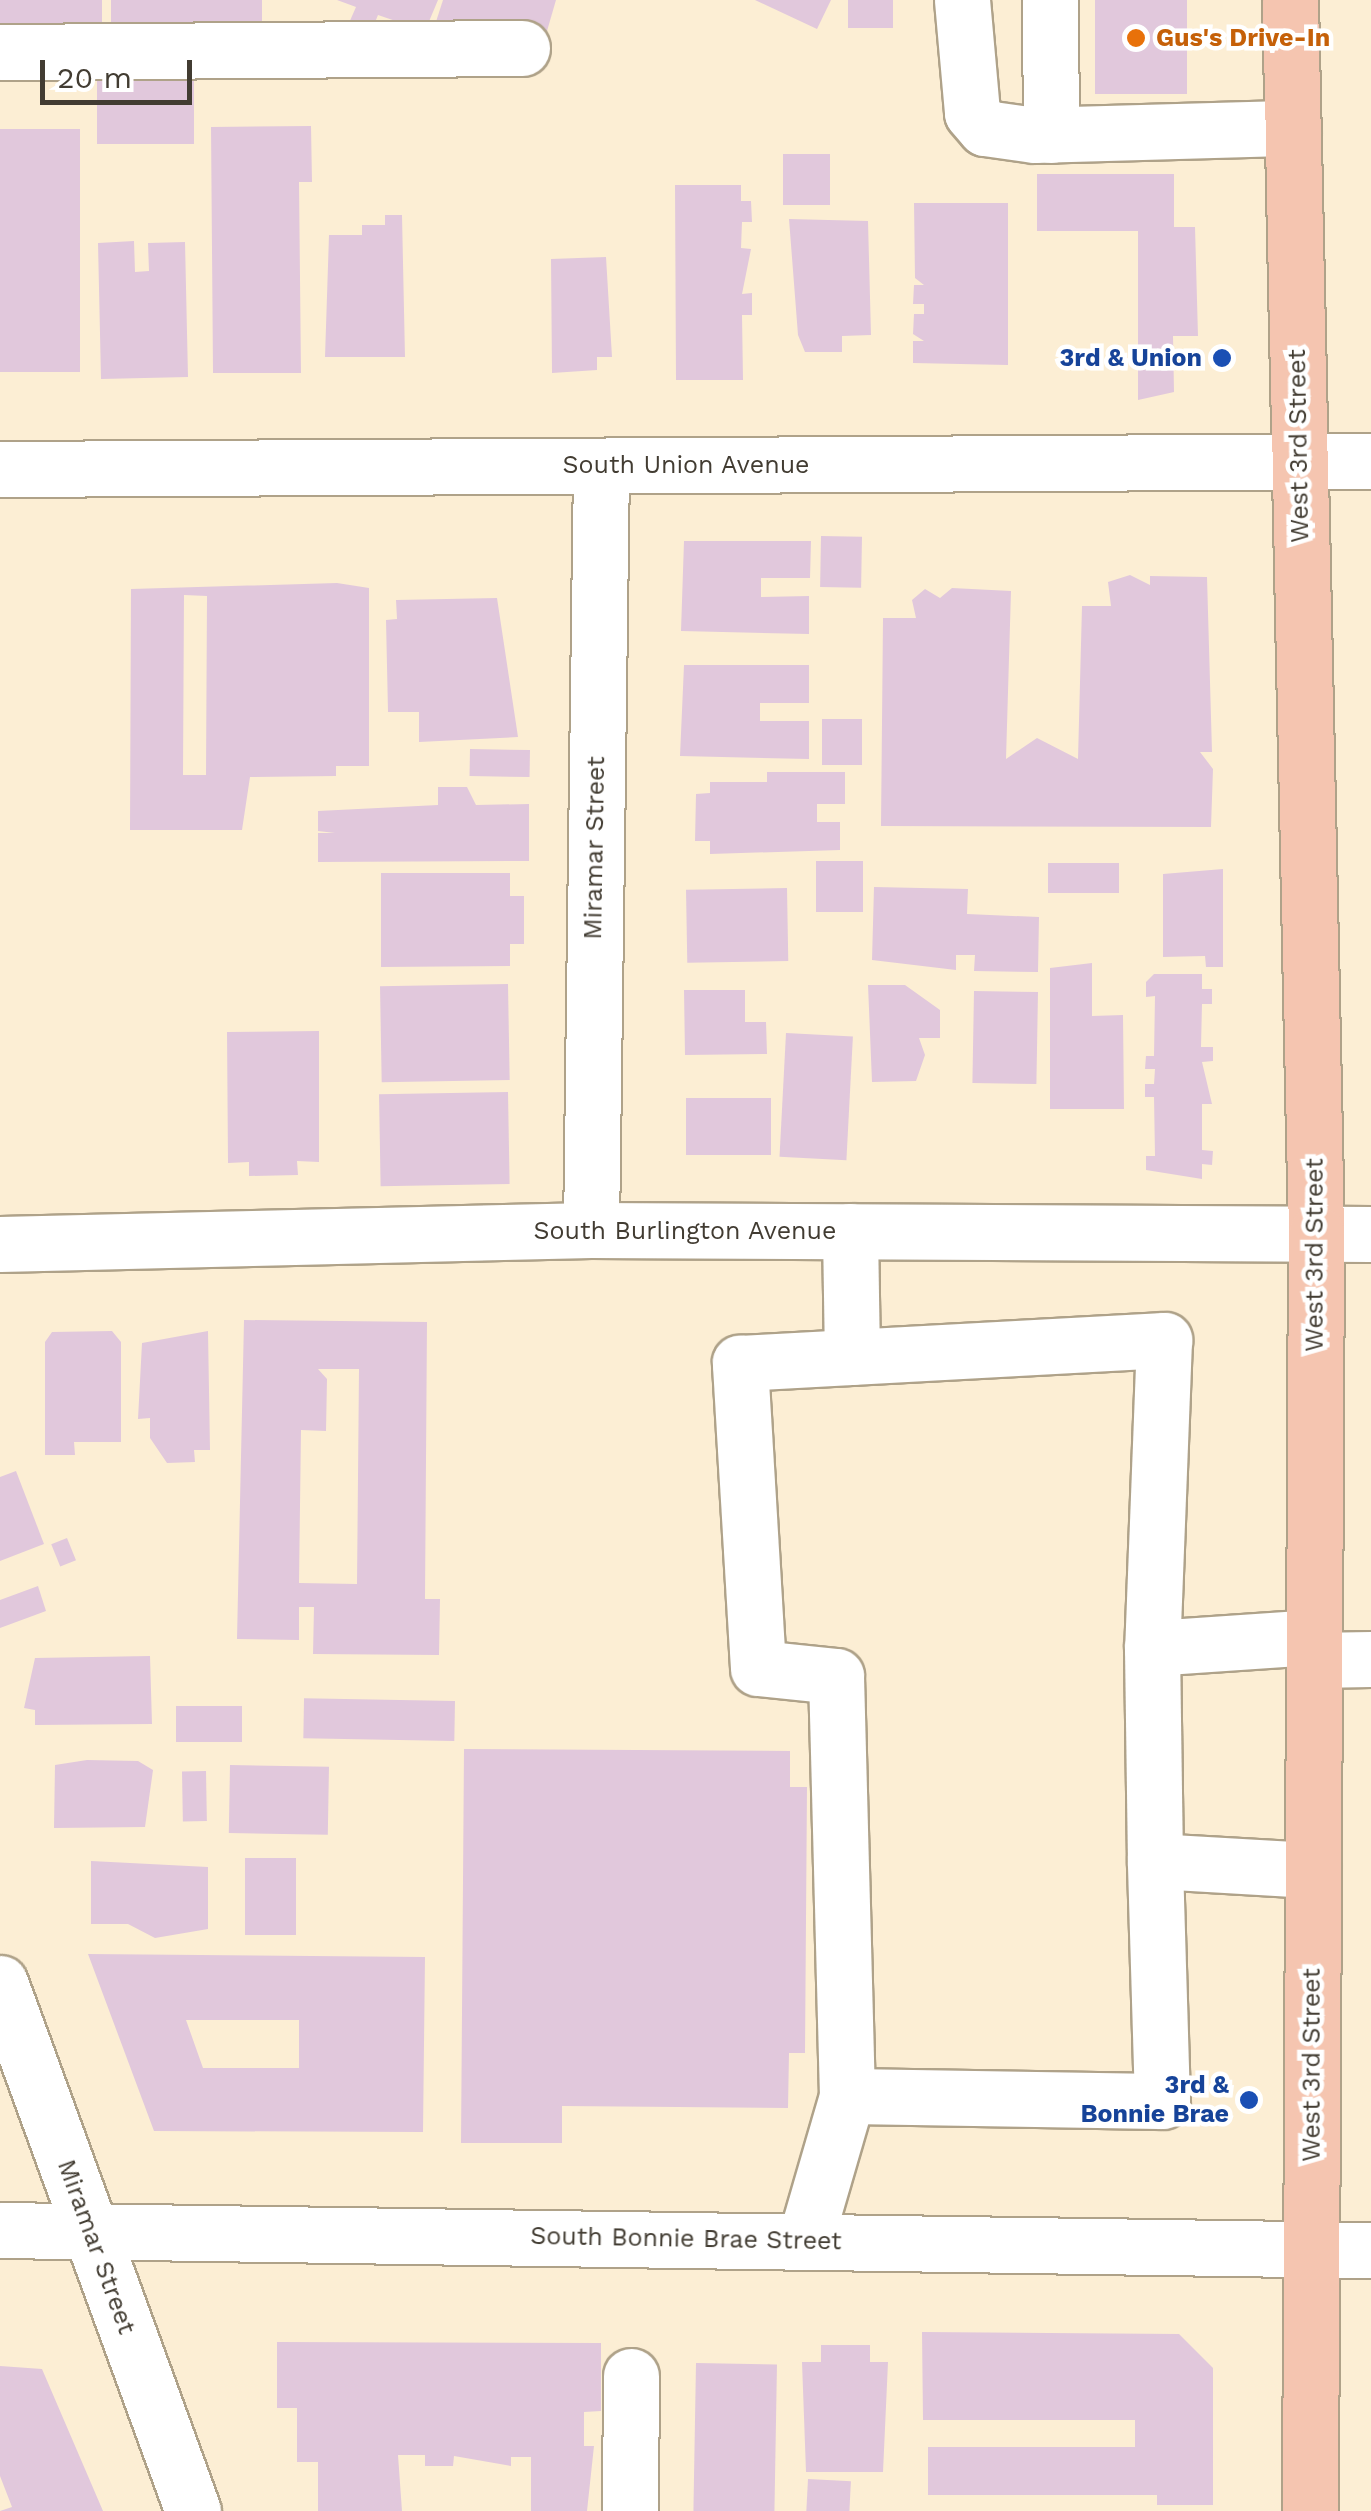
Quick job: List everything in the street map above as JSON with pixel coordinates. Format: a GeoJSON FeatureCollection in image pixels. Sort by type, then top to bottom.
{"type":"FeatureCollection","features":[{"type":"Feature","properties":{"kind":"main road","name":"West 3rd Street"},"geometry":{"type":"LineString","coordinates":[[1290,0],[1316,1233],[1310,2511]]}},
{"type":"Feature","properties":{"kind":"street"},"geometry":{"type":"LineString","coordinates":[[962,0],[972,113],[985,128],[1052,135],[1293,128]]}},
{"type":"Feature","properties":{"kind":"street"},"geometry":{"type":"LineString","coordinates":[[1050,0],[1052,135]]}},
{"type":"Feature","properties":{"kind":"street"},"geometry":{"type":"LineString","coordinates":[[0,52],[522,48]]}},
{"type":"Feature","properties":{"kind":"street","name":"South Union Avenue"},"geometry":{"type":"LineString","coordinates":[[0,469],[1371,461]]}},
{"type":"Feature","properties":{"kind":"street","name":"Miramar Street"},"geometry":{"type":"LineString","coordinates":[[590,1230],[600,466]]}},
{"type":"Feature","properties":{"kind":"street","name":"South Burlington Avenue"},"geometry":{"type":"LineString","coordinates":[[0,1244],[590,1230],[1371,1234]]}},
{"type":"Feature","properties":{"kind":"street"},"geometry":{"type":"LineString","coordinates":[[850,1231],[852,1357]]}},
{"type":"Feature","properties":{"kind":"street"},"geometry":{"type":"LineString","coordinates":[[805,2241],[847,2096],[836,1676],[758,1668],[740,1362],[1164,1340],[1152,1648],[1162,2101],[847,2096]]}},
{"type":"Feature","properties":{"kind":"street"},"geometry":{"type":"LineString","coordinates":[[1152,1648],[1314,1648],[1371,1660]]}},
{"type":"Feature","properties":{"kind":"street"},"geometry":{"type":"LineString","coordinates":[[1155,1861],[1313,1870]]}},
{"type":"Feature","properties":{"kind":"street","name":"Miramar Street"},"geometry":{"type":"LineString","coordinates":[[0,1983],[194,2511]]}},
{"type":"Feature","properties":{"kind":"street","name":"South Bonnie Brae Street"},"geometry":{"type":"LineString","coordinates":[[0,2230],[1371,2250]]}},
{"type":"Feature","properties":{"kind":"street"},"geometry":{"type":"LineString","coordinates":[[630,2511],[631,2376]]}},
{"type":"Feature","properties":{"kind":"building"},"geometry":{"type":"Polygon","coordinates":[[[0,0],[102,0],[102,25],[0,25],[0,0]]]}},
{"type":"Feature","properties":{"kind":"building"},"geometry":{"type":"Polygon","coordinates":[[[111,0],[262,0],[262,28],[111,28],[111,0]]]}},
{"type":"Feature","properties":{"kind":"building"},"geometry":{"type":"Polygon","coordinates":[[[337,0],[438,0],[425,31],[378,15],[371,32],[349,23],[356,7],[337,0]]]}},
{"type":"Feature","properties":{"kind":"building"},"geometry":{"type":"Polygon","coordinates":[[[443,0],[556,0],[547,31],[433,31],[443,0]]]}},
{"type":"Feature","properties":{"kind":"building"},"geometry":{"type":"Polygon","coordinates":[[[755,0],[831,0],[817,29],[755,0]]]}},
{"type":"Feature","properties":{"kind":"building"},"geometry":{"type":"Polygon","coordinates":[[[848,0],[893,0],[893,28],[848,28],[848,0]]]}},
{"type":"Feature","properties":{"kind":"building"},"geometry":{"type":"Polygon","coordinates":[[[1095,0],[1187,0],[1187,94],[1095,94],[1095,0]]]}},
{"type":"Feature","properties":{"kind":"building"},"geometry":{"type":"Polygon","coordinates":[[[97,81],[194,81],[194,144],[97,144],[97,81]]]}},
{"type":"Feature","properties":{"kind":"building"},"geometry":{"type":"Polygon","coordinates":[[[311,126],[312,182],[299,182],[301,373],[213,373],[211,127],[311,126]]]}},
{"type":"Feature","properties":{"kind":"building"},"geometry":{"type":"Polygon","coordinates":[[[0,129],[80,129],[80,372],[0,372],[0,129]]]}},
{"type":"Feature","properties":{"kind":"building"},"geometry":{"type":"Polygon","coordinates":[[[783,154],[830,154],[830,205],[783,205],[783,154]]]}},
{"type":"Feature","properties":{"kind":"building"},"geometry":{"type":"Polygon","coordinates":[[[1037,174],[1174,174],[1174,227],[1195,227],[1198,336],[1173,336],[1174,392],[1138,400],[1138,231],[1037,231],[1037,174]]]}},
{"type":"Feature","properties":{"kind":"building"},"geometry":{"type":"Polygon","coordinates":[[[675,185],[741,185],[741,201],[751,201],[752,222],[742,222],[741,248],[751,249],[742,294],[752,293],[752,315],[742,315],[743,380],[676,380],[675,185]]]}},
{"type":"Feature","properties":{"kind":"building"},"geometry":{"type":"Polygon","coordinates":[[[914,203],[1008,203],[1008,365],[913,363],[913,341],[924,341],[913,334],[914,314],[924,314],[924,304],[913,304],[914,285],[924,285],[915,278],[914,203]]]}},
{"type":"Feature","properties":{"kind":"building"},"geometry":{"type":"Polygon","coordinates":[[[385,215],[402,215],[405,357],[325,357],[329,235],[362,235],[362,225],[385,225],[385,215]]]}},
{"type":"Feature","properties":{"kind":"building"},"geometry":{"type":"Polygon","coordinates":[[[789,219],[868,221],[871,335],[842,336],[842,352],[805,352],[798,335],[789,219]]]}},
{"type":"Feature","properties":{"kind":"building"},"geometry":{"type":"Polygon","coordinates":[[[134,241],[135,272],[149,271],[148,243],[185,242],[188,377],[101,379],[98,243],[134,241]]]}},
{"type":"Feature","properties":{"kind":"building"},"geometry":{"type":"Polygon","coordinates":[[[606,257],[612,357],[597,357],[597,370],[552,373],[551,259],[606,257]]]}},
{"type":"Feature","properties":{"kind":"building"},"geometry":{"type":"Polygon","coordinates":[[[821,536],[862,537],[861,588],[820,587],[821,536]]]}},
{"type":"Feature","properties":{"kind":"building"},"geometry":{"type":"Polygon","coordinates":[[[684,541],[811,541],[810,578],[761,578],[761,597],[809,596],[809,634],[681,631],[684,541]]]}},
{"type":"Feature","properties":{"kind":"building"},"geometry":{"type":"Polygon","coordinates":[[[1130,575],[1150,585],[1150,576],[1207,577],[1212,752],[1200,752],[1213,769],[1211,827],[881,826],[883,618],[916,618],[912,600],[925,589],[940,598],[952,588],[1011,591],[1006,759],[1037,738],[1078,759],[1082,606],[1111,606],[1108,582],[1130,575]]]}},
{"type":"Feature","properties":{"kind":"building"},"geometry":{"type":"Polygon","coordinates":[[[337,583],[369,588],[369,766],[336,766],[336,776],[250,777],[242,830],[130,830],[131,589],[337,583]],[[184,595],[183,775],[206,775],[207,596],[184,595]]]}},
{"type":"Feature","properties":{"kind":"building"},"geometry":{"type":"Polygon","coordinates":[[[497,598],[518,737],[419,742],[419,712],[388,712],[386,620],[397,619],[396,600],[497,598]]]}},
{"type":"Feature","properties":{"kind":"building"},"geometry":{"type":"Polygon","coordinates":[[[684,665],[809,665],[809,703],[760,703],[760,721],[809,721],[809,759],[680,756],[684,665]]]}},
{"type":"Feature","properties":{"kind":"building"},"geometry":{"type":"Polygon","coordinates":[[[822,719],[862,719],[862,765],[822,765],[822,719]]]}},
{"type":"Feature","properties":{"kind":"building"},"geometry":{"type":"Polygon","coordinates":[[[470,749],[530,750],[530,777],[470,776],[470,749]]]}},
{"type":"Feature","properties":{"kind":"building"},"geometry":{"type":"Polygon","coordinates":[[[767,772],[845,772],[845,804],[817,804],[817,822],[840,822],[840,850],[710,854],[710,841],[695,841],[696,794],[710,793],[710,782],[767,782],[767,772]]]}},
{"type":"Feature","properties":{"kind":"building"},"geometry":{"type":"Polygon","coordinates":[[[438,787],[467,787],[476,805],[529,804],[529,861],[318,862],[318,833],[335,833],[318,831],[318,811],[438,805],[438,787]]]}},
{"type":"Feature","properties":{"kind":"building"},"geometry":{"type":"Polygon","coordinates":[[[816,861],[863,861],[863,912],[816,912],[816,861]]]}},
{"type":"Feature","properties":{"kind":"building"},"geometry":{"type":"Polygon","coordinates":[[[1048,863],[1119,863],[1119,893],[1048,893],[1048,863]]]}},
{"type":"Feature","properties":{"kind":"building"},"geometry":{"type":"Polygon","coordinates":[[[1223,869],[1223,967],[1206,967],[1205,956],[1163,957],[1163,874],[1223,869]]]}},
{"type":"Feature","properties":{"kind":"building"},"geometry":{"type":"Polygon","coordinates":[[[381,873],[510,873],[510,896],[524,896],[524,944],[510,944],[510,966],[381,967],[381,873]]]}},
{"type":"Feature","properties":{"kind":"building"},"geometry":{"type":"Polygon","coordinates":[[[874,887],[968,889],[967,914],[1039,917],[1038,972],[974,971],[975,955],[956,955],[956,970],[872,960],[874,887]]]}},
{"type":"Feature","properties":{"kind":"building"},"geometry":{"type":"Polygon","coordinates":[[[787,888],[788,961],[687,963],[686,890],[787,888]]]}},
{"type":"Feature","properties":{"kind":"building"},"geometry":{"type":"Polygon","coordinates":[[[1092,963],[1092,1016],[1123,1015],[1124,1109],[1050,1109],[1050,968],[1092,963]]]}},
{"type":"Feature","properties":{"kind":"building"},"geometry":{"type":"Polygon","coordinates":[[[1154,974],[1202,974],[1202,989],[1212,989],[1212,1004],[1202,1004],[1201,1047],[1213,1047],[1213,1061],[1202,1062],[1212,1104],[1202,1104],[1202,1150],[1213,1151],[1212,1165],[1202,1164],[1202,1179],[1146,1170],[1146,1156],[1155,1156],[1154,1097],[1145,1097],[1145,1084],[1154,1084],[1155,1069],[1145,1069],[1146,1056],[1154,1056],[1155,996],[1146,997],[1146,982],[1154,974]]]}},
{"type":"Feature","properties":{"kind":"building"},"geometry":{"type":"Polygon","coordinates":[[[508,984],[510,1080],[382,1082],[380,986],[508,984]]]}},
{"type":"Feature","properties":{"kind":"building"},"geometry":{"type":"Polygon","coordinates":[[[868,985],[905,985],[940,1010],[940,1038],[919,1038],[925,1055],[916,1081],[872,1082],[868,985]]]}},
{"type":"Feature","properties":{"kind":"building"},"geometry":{"type":"Polygon","coordinates":[[[684,990],[745,990],[745,1022],[766,1022],[767,1054],[685,1055],[684,990]]]}},
{"type":"Feature","properties":{"kind":"building"},"geometry":{"type":"Polygon","coordinates":[[[974,991],[1038,992],[1036,1084],[972,1083],[974,991]]]}},
{"type":"Feature","properties":{"kind":"building"},"geometry":{"type":"Polygon","coordinates":[[[319,1031],[319,1162],[297,1161],[298,1175],[249,1176],[249,1162],[228,1163],[227,1032],[319,1031]]]}},
{"type":"Feature","properties":{"kind":"building"},"geometry":{"type":"Polygon","coordinates":[[[786,1033],[853,1037],[846,1160],[780,1157],[786,1033]]]}},
{"type":"Feature","properties":{"kind":"building"},"geometry":{"type":"Polygon","coordinates":[[[508,1092],[510,1184],[381,1186],[379,1094],[508,1092]]]}},
{"type":"Feature","properties":{"kind":"building"},"geometry":{"type":"Polygon","coordinates":[[[686,1098],[771,1098],[771,1155],[686,1155],[686,1098]]]}},
{"type":"Feature","properties":{"kind":"building"},"geometry":{"type":"Polygon","coordinates":[[[244,1320],[427,1322],[425,1599],[440,1599],[439,1655],[313,1654],[314,1607],[299,1607],[299,1640],[237,1639],[244,1320]],[[318,1369],[327,1379],[326,1431],[301,1430],[299,1583],[357,1584],[359,1369],[318,1369]]]}},
{"type":"Feature","properties":{"kind":"building"},"geometry":{"type":"Polygon","coordinates":[[[112,1331],[121,1342],[121,1442],[74,1442],[75,1455],[45,1455],[45,1342],[52,1332],[112,1331]]]}},
{"type":"Feature","properties":{"kind":"building"},"geometry":{"type":"Polygon","coordinates":[[[208,1331],[210,1450],[194,1450],[195,1462],[167,1463],[150,1438],[150,1418],[138,1419],[142,1343],[208,1331]]]}},
{"type":"Feature","properties":{"kind":"building"},"geometry":{"type":"Polygon","coordinates":[[[16,1471],[44,1544],[0,1561],[0,1477],[16,1471]]]}},
{"type":"Feature","properties":{"kind":"building"},"geometry":{"type":"Polygon","coordinates":[[[67,1538],[76,1560],[60,1567],[51,1544],[67,1538]]]}},
{"type":"Feature","properties":{"kind":"building"},"geometry":{"type":"Polygon","coordinates":[[[38,1586],[46,1611],[0,1628],[0,1600],[38,1586]]]}},
{"type":"Feature","properties":{"kind":"building"},"geometry":{"type":"Polygon","coordinates":[[[150,1656],[152,1724],[35,1725],[35,1710],[24,1708],[35,1658],[150,1656]]]}},
{"type":"Feature","properties":{"kind":"building"},"geometry":{"type":"Polygon","coordinates":[[[304,1698],[455,1701],[454,1741],[303,1738],[304,1698]]]}},
{"type":"Feature","properties":{"kind":"building"},"geometry":{"type":"Polygon","coordinates":[[[176,1706],[242,1706],[242,1742],[176,1742],[176,1706]]]}},
{"type":"Feature","properties":{"kind":"building"},"geometry":{"type":"Polygon","coordinates":[[[464,1749],[790,1751],[790,1787],[807,1787],[805,2053],[789,2053],[788,2108],[562,2106],[562,2143],[461,2143],[464,1749]]]}},
{"type":"Feature","properties":{"kind":"building"},"geometry":{"type":"Polygon","coordinates":[[[87,1760],[138,1761],[153,1770],[145,1827],[54,1828],[55,1765],[87,1760]]]}},
{"type":"Feature","properties":{"kind":"building"},"geometry":{"type":"Polygon","coordinates":[[[230,1765],[329,1767],[328,1835],[229,1833],[230,1765]]]}},
{"type":"Feature","properties":{"kind":"building"},"geometry":{"type":"Polygon","coordinates":[[[182,1771],[206,1771],[207,1821],[183,1821],[182,1771]]]}},
{"type":"Feature","properties":{"kind":"building"},"geometry":{"type":"Polygon","coordinates":[[[245,1858],[296,1858],[296,1935],[245,1935],[245,1858]]]}},
{"type":"Feature","properties":{"kind":"building"},"geometry":{"type":"Polygon","coordinates":[[[91,1861],[208,1867],[208,1929],[155,1938],[128,1924],[91,1924],[91,1861]]]}},
{"type":"Feature","properties":{"kind":"building"},"geometry":{"type":"Polygon","coordinates":[[[88,1954],[425,1957],[423,2132],[154,2131],[88,1954]],[[186,2020],[203,2068],[299,2068],[299,2020],[186,2020]]]}},
{"type":"Feature","properties":{"kind":"building"},"geometry":{"type":"Polygon","coordinates":[[[922,2332],[1179,2334],[1213,2368],[1213,2505],[1157,2505],[1157,2495],[928,2495],[928,2447],[1135,2447],[1135,2420],[923,2420],[922,2332]]]}},
{"type":"Feature","properties":{"kind":"building"},"geometry":{"type":"Polygon","coordinates":[[[277,2342],[601,2343],[601,2411],[584,2412],[584,2446],[594,2446],[587,2511],[531,2511],[531,2457],[511,2457],[511,2466],[454,2456],[453,2466],[425,2466],[425,2455],[398,2455],[402,2511],[318,2511],[318,2462],[297,2462],[297,2408],[277,2408],[277,2342]]]}},
{"type":"Feature","properties":{"kind":"building"},"geometry":{"type":"Polygon","coordinates":[[[821,2345],[870,2345],[870,2362],[888,2362],[883,2472],[806,2472],[802,2362],[821,2362],[821,2345]]]}},
{"type":"Feature","properties":{"kind":"building"},"geometry":{"type":"Polygon","coordinates":[[[696,2363],[777,2364],[774,2511],[693,2511],[696,2363]]]}},
{"type":"Feature","properties":{"kind":"building"},"geometry":{"type":"Polygon","coordinates":[[[0,2366],[42,2369],[103,2511],[0,2511],[12,2507],[0,2476],[0,2366]]]}},
{"type":"Feature","properties":{"kind":"building"},"geometry":{"type":"Polygon","coordinates":[[[808,2479],[851,2481],[849,2511],[806,2511],[808,2479]]]}},
{"type":"Feature","properties":{"kind":"place","name":"Gus's Drive-In"},"geometry":{"type":"Point","coordinates":[1136,38]}},
{"type":"Feature","properties":{"kind":"place","name":"3rd & Union"},"geometry":{"type":"Point","coordinates":[1222,358]}},
{"type":"Feature","properties":{"kind":"place","name":"3rd & Bonnie Brae"},"geometry":{"type":"Point","coordinates":[1249,2100]}}]}
